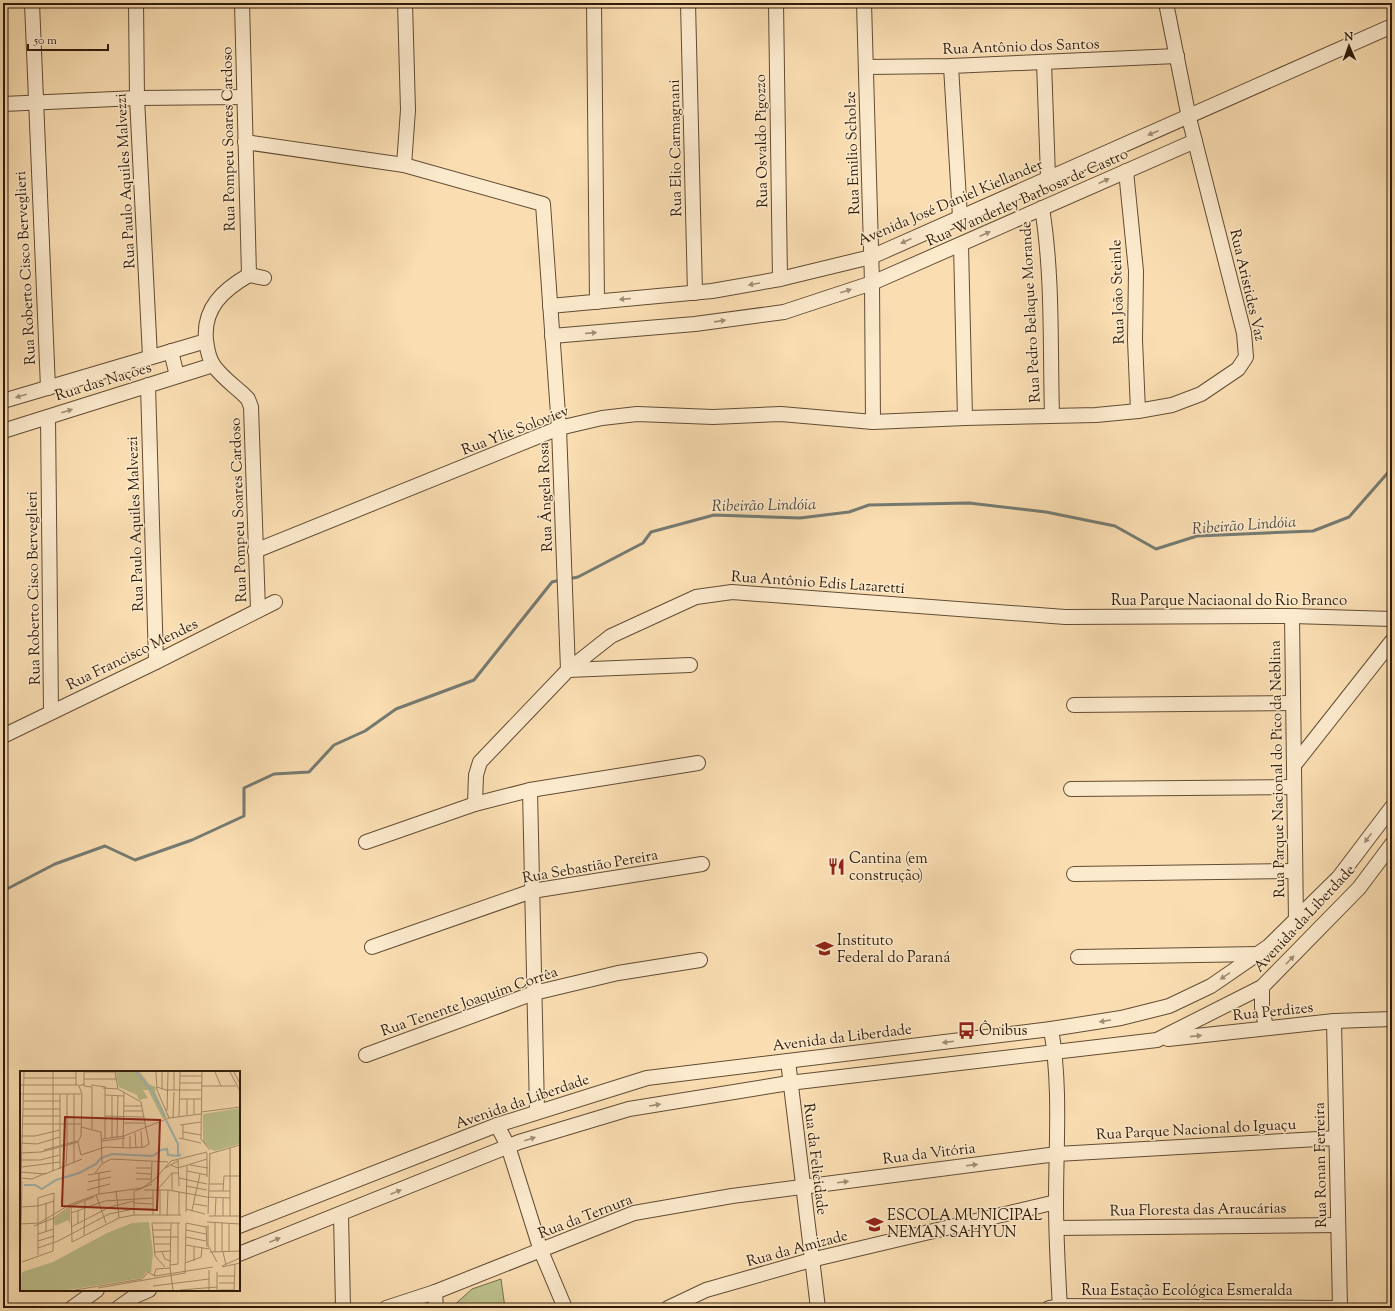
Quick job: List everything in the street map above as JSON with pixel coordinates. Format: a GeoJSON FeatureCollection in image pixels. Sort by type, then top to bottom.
{"type":"FeatureCollection","features":[{"type":"Feature","properties":{"kind":"street","name":"Rua Roberto Cisco Berveglieri"},"geometry":{"type":"LineString","coordinates":[[32,3],[34,102],[48,388]]}},
{"type":"Feature","properties":{"kind":"street","name":"Rua Paulo Aquiles Malvezzi"},"geometry":{"type":"LineString","coordinates":[[136,3],[138,98],[150,357]]}},
{"type":"Feature","properties":{"kind":"street","name":"Rua Pompeu Soares Cardoso"},"geometry":{"type":"LineString","coordinates":[[242,3],[249,275],[223,292],[211,308],[206,326],[206,341],[213,365],[243,394],[251,407],[258,610]]}},
{"type":"Feature","properties":{"kind":"street"},"geometry":{"type":"LineString","coordinates":[[245,142],[404,165],[408,110],[405,3]]}},
{"type":"Feature","properties":{"kind":"street"},"geometry":{"type":"LineString","coordinates":[[594,3],[597,302]]}},
{"type":"Feature","properties":{"kind":"street","name":"Rua Elio Carmagnani"},"geometry":{"type":"LineString","coordinates":[[688,3],[695,293]]}},
{"type":"Feature","properties":{"kind":"street","name":"Rua Osvaldo Pigozzo"},"geometry":{"type":"LineString","coordinates":[[776,3],[780,279]]}},
{"type":"Feature","properties":{"kind":"street","name":"Rua Emilio Scholze"},"geometry":{"type":"LineString","coordinates":[[864,3],[872,283],[873,422]]}},
{"type":"Feature","properties":{"kind":"street","name":"Rua Aristides Vaz"},"geometry":{"type":"LineString","coordinates":[[965,418],[1096,415],[1138,411],[1172,405],[1201,394],[1238,369],[1246,357],[1244,333],[1189,118],[1166,3]]}},
{"type":"Feature","properties":{"kind":"street","name":"Avenida José Daniel Kiellander"},"geometry":{"type":"LineString","coordinates":[[550,306],[695,293],[780,279],[871,257],[1048,177],[1189,118],[1392,26]]}},
{"type":"Feature","properties":{"kind":"street","name":"Rua Antônio dos Santos"},"geometry":{"type":"LineString","coordinates":[[866,67],[951,66],[1177,56]]}},
{"type":"Feature","properties":{"kind":"street"},"geometry":{"type":"LineString","coordinates":[[1044,62],[1048,177]]}},
{"type":"Feature","properties":{"kind":"street"},"geometry":{"type":"LineString","coordinates":[[951,66],[960,217]]}},
{"type":"Feature","properties":{"kind":"street"},"geometry":{"type":"LineString","coordinates":[[3,104],[138,98],[244,97]]}},
{"type":"Feature","properties":{"kind":"street","name":"Rua Wanderley Barbosa de Castro"},"geometry":{"type":"LineString","coordinates":[[872,283],[1195,141]]}},
{"type":"Feature","properties":{"kind":"street","name":"Rua Ângela Rosa"},"geometry":{"type":"LineString","coordinates":[[404,165],[543,204],[559,428],[568,670]]}},
{"type":"Feature","properties":{"kind":"street","name":"Rua João Steinle"},"geometry":{"type":"LineString","coordinates":[[1126,171],[1136,271],[1135,340],[1138,411]]}},
{"type":"Feature","properties":{"kind":"street","name":"Rua Pedro Belaque Morande"},"geometry":{"type":"LineString","coordinates":[[1042,208],[1046,233],[1049,276],[1052,415]]}},
{"type":"Feature","properties":{"kind":"street"},"geometry":{"type":"LineString","coordinates":[[961,245],[965,418]]}},
{"type":"Feature","properties":{"kind":"street"},"geometry":{"type":"LineString","coordinates":[[249,275],[264,278]]}},
{"type":"Feature","properties":{"kind":"street"},"geometry":{"type":"LineString","coordinates":[[552,336],[695,324],[784,312],[872,283]]}},
{"type":"Feature","properties":{"kind":"street","name":"Rua das Nações"},"geometry":{"type":"LineString","coordinates":[[3,401],[206,341]]}},
{"type":"Feature","properties":{"kind":"street"},"geometry":{"type":"LineString","coordinates":[[171,351],[177,376]]}},
{"type":"Feature","properties":{"kind":"street","name":"Rua das Nações"},"geometry":{"type":"LineString","coordinates":[[3,431],[213,365]]}},
{"type":"Feature","properties":{"kind":"street","name":"Rua Paulo Aquiles Malvezzi"},"geometry":{"type":"LineString","coordinates":[[148,385],[156,662]]}},
{"type":"Feature","properties":{"kind":"street","name":"Rua Ylie Soloviev"},"geometry":{"type":"LineString","coordinates":[[256,551],[559,428],[602,418],[637,414],[713,417],[781,414],[873,422],[965,418]]}},
{"type":"Feature","properties":{"kind":"street","name":"Rua Roberto Cisco Berveglieri"},"geometry":{"type":"LineString","coordinates":[[48,417],[51,712]]}},
{"type":"Feature","properties":{"kind":"street","name":"Rua Antônio Edis Lazaretti"},"geometry":{"type":"LineString","coordinates":[[475,804],[476,775],[480,762],[568,670],[611,636],[696,597],[732,592],[1065,617]]}},
{"type":"Feature","properties":{"kind":"street","name":"Rua Francisco Mendes"},"geometry":{"type":"LineString","coordinates":[[3,736],[156,662],[275,602]]}},
{"type":"Feature","properties":{"kind":"street","name":"Rua Parque Naciaonal do Rio Branco"},"geometry":{"type":"LineString","coordinates":[[1065,617],[1292,616],[1392,619]]}},
{"type":"Feature","properties":{"kind":"street","name":"Rua Parque Nacional do Pico da Neblina"},"geometry":{"type":"LineString","coordinates":[[1292,616],[1295,764],[1294,871],[1296,921]]}},
{"type":"Feature","properties":{"kind":"street"},"geometry":{"type":"LineString","coordinates":[[1295,764],[1392,641]]}},
{"type":"Feature","properties":{"kind":"street"},"geometry":{"type":"LineString","coordinates":[[568,670],[690,666]]}},
{"type":"Feature","properties":{"kind":"street"},"geometry":{"type":"LineString","coordinates":[[1074,706],[1293,703]]}},
{"type":"Feature","properties":{"kind":"street"},"geometry":{"type":"LineString","coordinates":[[366,842],[475,804],[530,790],[698,764]]}},
{"type":"Feature","properties":{"kind":"street"},"geometry":{"type":"LineString","coordinates":[[1071,789],[1294,787]]}},
{"type":"Feature","properties":{"kind":"street"},"geometry":{"type":"LineString","coordinates":[[530,790],[537,1111]]}},
{"type":"Feature","properties":{"kind":"street","name":"Avenida da Liberdade"},"geometry":{"type":"LineString","coordinates":[[240,1226],[497,1125],[537,1111],[647,1078],[1051,1029],[1121,1018],[1169,1006],[1211,986],[1258,954],[1296,921],[1339,877],[1392,807]]}},
{"type":"Feature","properties":{"kind":"street","name":"Avenida da Liberdade"},"geometry":{"type":"LineString","coordinates":[[240,1254],[508,1146],[629,1109],[789,1084],[1157,1040],[1262,987],[1359,888],[1392,844]]}},
{"type":"Feature","properties":{"kind":"street","name":"Rua Sebastião Pereira"},"geometry":{"type":"LineString","coordinates":[[372,947],[532,891],[702,864]]}},
{"type":"Feature","properties":{"kind":"street"},"geometry":{"type":"LineString","coordinates":[[1074,874],[1294,871]]}},
{"type":"Feature","properties":{"kind":"street"},"geometry":{"type":"LineString","coordinates":[[1078,957],[1258,954]]}},
{"type":"Feature","properties":{"kind":"street","name":"Rua Tenente Joaquim Corrêa"},"geometry":{"type":"LineString","coordinates":[[366,1055],[534,993],[618,973],[700,960]]}},
{"type":"Feature","properties":{"kind":"street"},"geometry":{"type":"LineString","coordinates":[[1262,987],[1262,1007],[1266,1028]]}},
{"type":"Feature","properties":{"kind":"street","name":"Rua Perdizes"},"geometry":{"type":"LineString","coordinates":[[1157,1040],[1390,1016]]}},
{"type":"Feature","properties":{"kind":"street","name":"Rua Ronan Ferreira"},"geometry":{"type":"LineString","coordinates":[[1334,1021],[1339,1308]]}},
{"type":"Feature","properties":{"kind":"street"},"geometry":{"type":"LineString","coordinates":[[1051,1029],[1055,1052],[1057,1154],[1056,1307]]}},
{"type":"Feature","properties":{"kind":"street","name":"Rua da Felicidade"},"geometry":{"type":"LineString","coordinates":[[788,1061],[789,1084],[804,1187],[811,1260],[818,1308]]}},
{"type":"Feature","properties":{"kind":"street"},"geometry":{"type":"LineString","coordinates":[[497,1125],[508,1146],[541,1251],[565,1308]]}},
{"type":"Feature","properties":{"kind":"street","name":"Rua Parque Nacional do Iguaçu"},"geometry":{"type":"LineString","coordinates":[[1057,1154],[1336,1138]]}},
{"type":"Feature","properties":{"kind":"street","name":"Rua da Vitória"},"geometry":{"type":"LineString","coordinates":[[804,1187],[1057,1154]]}},
{"type":"Feature","properties":{"kind":"street","name":"Rua da Ternura"},"geometry":{"type":"LineString","coordinates":[[386,1308],[435,1292],[634,1213],[732,1196],[804,1187]]}},
{"type":"Feature","properties":{"kind":"street","name":"Rua da Amizade"},"geometry":{"type":"LineString","coordinates":[[668,1308],[706,1290],[811,1260],[1056,1202]]}},
{"type":"Feature","properties":{"kind":"street"},"geometry":{"type":"LineString","coordinates":[[341,1214],[343,1308]]}},
{"type":"Feature","properties":{"kind":"street","name":"Rua Floresta das Araucárias"},"geometry":{"type":"LineString","coordinates":[[1057,1228],[1338,1225]]}},
{"type":"Feature","properties":{"kind":"street"},"geometry":{"type":"LineString","coordinates":[[72,1308],[95,1291]]}},
{"type":"Feature","properties":{"kind":"street"},"geometry":{"type":"LineString","coordinates":[[118,1308],[136,1302],[149,1291]]}},
{"type":"Feature","properties":{"kind":"street"},"geometry":{"type":"LineString","coordinates":[[435,1292],[436,1308]]}},
{"type":"Feature","properties":{"kind":"street","name":"Rua Estação Ecológica Esmeralda"},"geometry":{"type":"LineString","coordinates":[[1056,1307],[1339,1308]]}},
{"type":"Feature","properties":{"kind":"green space"},"geometry":{"type":"Polygon","coordinates":[[[501,1279],[505,1308],[451,1308],[472,1289],[501,1279]]]}},
{"type":"Feature","properties":{"kind":"waterway","name":"Ribeirão Lindóia"},"geometry":{"type":"LineString","coordinates":[[568,579],[578,577],[643,543],[651,532],[714,515],[800,518],[849,512],[869,505],[969,503],[1046,512],[1115,526],[1156,549],[1197,536],[1313,531],[1349,517],[1392,468]]}},
{"type":"Feature","properties":{"kind":"waterway","name":"Ribeirão Lindóia"},"geometry":{"type":"LineString","coordinates":[[3,891],[55,864],[105,846],[135,860],[192,840],[244,816],[244,788],[274,774],[309,772],[334,745],[365,731],[396,709],[474,680],[552,582],[560,580]]}},
{"type":"Feature","properties":{"kind":"place","name":"Cantina (em construção)"},"geometry":{"type":"Point","coordinates":[836,867]}},
{"type":"Feature","properties":{"kind":"place","name":"Instituto Federal do Paraná"},"geometry":{"type":"Point","coordinates":[824,949]}},
{"type":"Feature","properties":{"kind":"place","name":"Ônibus"},"geometry":{"type":"Point","coordinates":[966,1030]}},
{"type":"Feature","properties":{"kind":"place","name":"ESCOLA MUNICIPAL NEMAN SAHYUN"},"geometry":{"type":"Point","coordinates":[874,1224]}}]}
